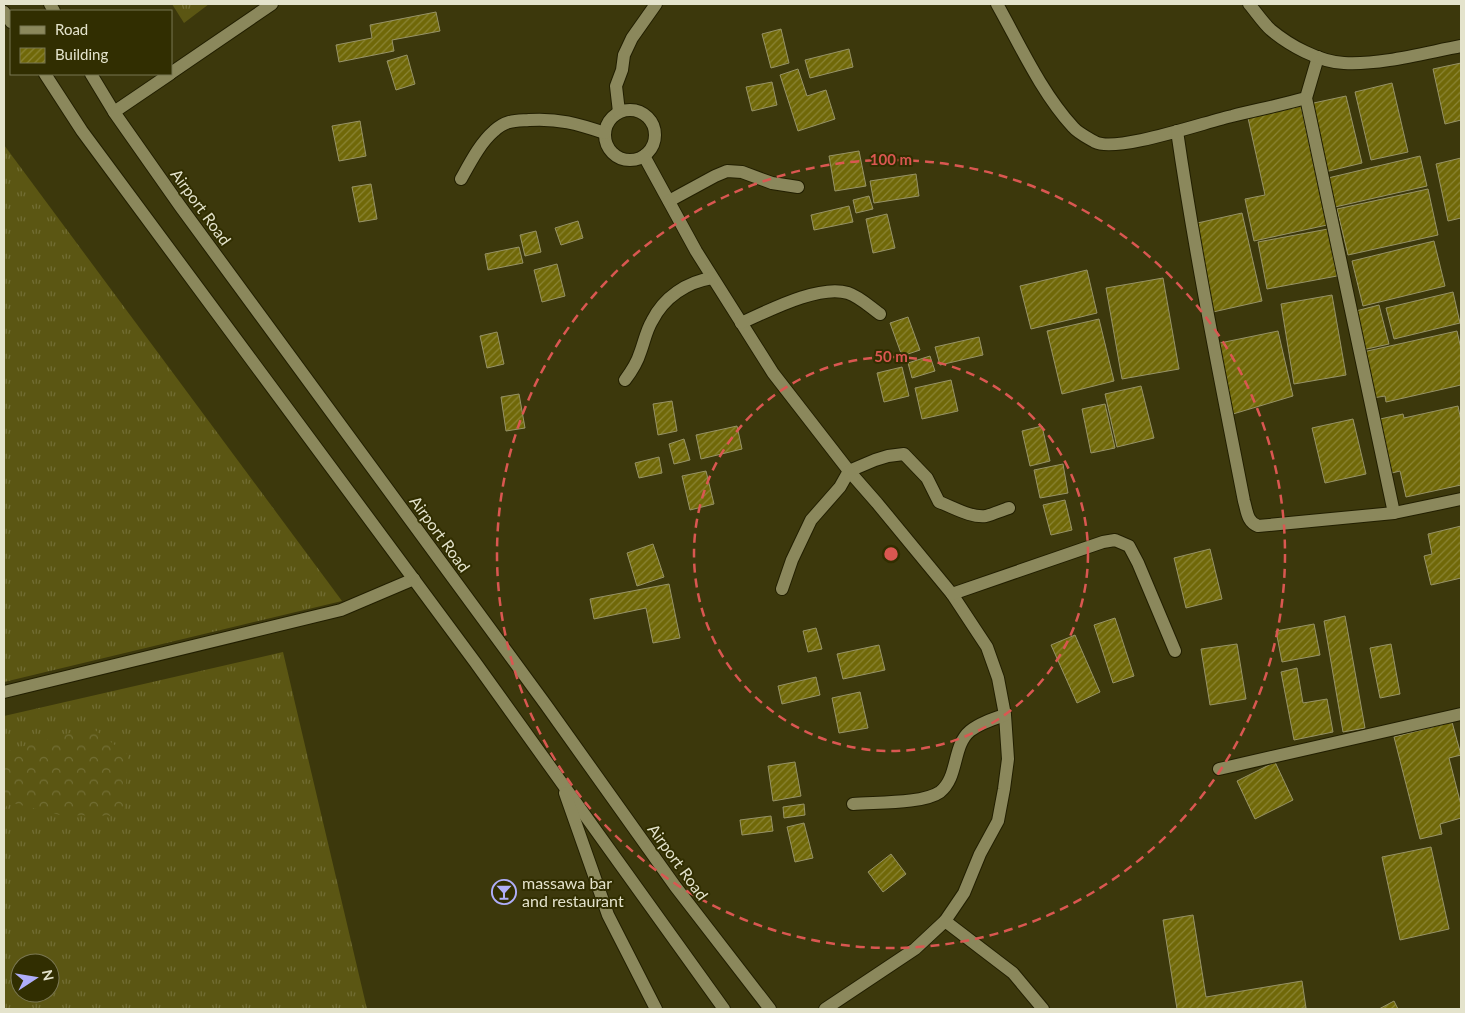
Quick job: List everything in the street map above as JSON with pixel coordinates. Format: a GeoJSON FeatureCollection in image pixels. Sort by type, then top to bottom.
{"type":"FeatureCollection","features":[{"type":"Feature","properties":{"kind":"street"},"geometry":{"type":"LineString","coordinates":[[172,72],[272,4]]}},
{"type":"Feature","properties":{"kind":"street"},"geometry":{"type":"LineString","coordinates":[[619,112],[616,86],[622,70],[624,55],[632,38],[656,4]]}},
{"type":"Feature","properties":{"kind":"street"},"geometry":{"type":"LineString","coordinates":[[997,4],[1041,82],[1074,128],[1096,142],[1116,144],[1177,131],[1306,98]]}},
{"type":"Feature","properties":{"kind":"street"},"geometry":{"type":"LineString","coordinates":[[1249,4],[1270,29],[1296,48],[1318,57],[1342,63],[1373,62],[1461,46]]}},
{"type":"Feature","properties":{"kind":"street"},"geometry":{"type":"LineString","coordinates":[[1318,57],[1306,98],[1394,513]]}},
{"type":"Feature","properties":{"kind":"street"},"geometry":{"type":"LineString","coordinates":[[46,75],[82,131],[414,579],[724,1009]]}},
{"type":"Feature","properties":{"kind":"street","name":"Airport Road"},"geometry":{"type":"LineString","coordinates":[[92,75],[114,112],[180,206],[546,705],[675,886],[770,1009]]}},
{"type":"Feature","properties":{"kind":"street"},"geometry":{"type":"LineString","coordinates":[[114,112],[167,75]]}},
{"type":"Feature","properties":{"kind":"street"},"geometry":{"type":"LineString","coordinates":[[637,111],[651,123],[654,141],[644,156],[629,160],[621,158],[608,148],[605,133],[609,120],[619,112],[637,111]]}},
{"type":"Feature","properties":{"kind":"street"},"geometry":{"type":"LineString","coordinates":[[461,178],[493,131],[509,121],[546,118],[573,122],[605,133]]}},
{"type":"Feature","properties":{"kind":"street"},"geometry":{"type":"LineString","coordinates":[[1177,131],[1211,333],[1248,518],[1254,525],[1258,526],[1394,513],[1461,499]]}},
{"type":"Feature","properties":{"kind":"street"},"geometry":{"type":"LineString","coordinates":[[644,156],[712,278],[773,373],[849,471],[877,502],[952,594],[987,647],[998,678],[1005,715],[1008,759],[998,821],[980,854],[964,893],[945,921],[915,949],[825,1009]]}},
{"type":"Feature","properties":{"kind":"street"},"geometry":{"type":"LineString","coordinates":[[669,201],[727,171],[742,172],[772,183],[798,187]]}},
{"type":"Feature","properties":{"kind":"street"},"geometry":{"type":"LineString","coordinates":[[625,380],[640,355],[652,320],[662,306],[673,294],[702,280],[712,278]]}},
{"type":"Feature","properties":{"kind":"street"},"geometry":{"type":"LineString","coordinates":[[741,322],[818,292],[835,290],[849,293],[861,299],[880,314]]}},
{"type":"Feature","properties":{"kind":"street"},"geometry":{"type":"LineString","coordinates":[[782,589],[792,560],[811,520],[840,487],[849,471],[875,460],[904,454],[927,478],[939,502],[985,516],[1009,508]]}},
{"type":"Feature","properties":{"kind":"street"},"geometry":{"type":"LineString","coordinates":[[952,594],[1102,542],[1115,540],[1129,546],[1175,651]]}},
{"type":"Feature","properties":{"kind":"street"},"geometry":{"type":"LineString","coordinates":[[4,692],[341,610],[414,579]]}},
{"type":"Feature","properties":{"kind":"street"},"geometry":{"type":"LineString","coordinates":[[1219,770],[1461,714]]}},
{"type":"Feature","properties":{"kind":"street"},"geometry":{"type":"LineString","coordinates":[[854,804],[927,798],[940,792],[950,781],[962,743],[969,731],[984,722],[1005,715]]}},
{"type":"Feature","properties":{"kind":"street"},"geometry":{"type":"LineString","coordinates":[[560,779],[608,915],[656,1009]]}},
{"type":"Feature","properties":{"kind":"street"},"geometry":{"type":"LineString","coordinates":[[945,921],[1013,973],[1043,1009]]}},
{"type":"Feature","properties":{"kind":"green space"},"geometry":{"type":"Polygon","coordinates":[[[172,4],[209,4],[184,23],[172,4]]]}},
{"type":"Feature","properties":{"kind":"green space"},"geometry":{"type":"Polygon","coordinates":[[[4,145],[342,601],[4,682],[4,145]]]}},
{"type":"Feature","properties":{"kind":"green space"},"geometry":{"type":"Polygon","coordinates":[[[283,652],[367,1009],[4,1009],[4,716],[283,652]]]}},
{"type":"Feature","properties":{"kind":"green space"},"geometry":{"type":"Polygon","coordinates":[[[91,727],[128,755],[124,816],[60,815],[9,802],[4,810],[4,752],[91,727]]]}},
{"type":"Feature","properties":{"kind":"building"},"geometry":{"type":"Polygon","coordinates":[[[436,12],[440,31],[392,40],[394,51],[339,62],[336,45],[372,38],[370,25],[436,12]]]}},
{"type":"Feature","properties":{"kind":"building"},"geometry":{"type":"Polygon","coordinates":[[[781,29],[789,63],[771,68],[762,34],[781,29]]]}},
{"type":"Feature","properties":{"kind":"building"},"geometry":{"type":"Polygon","coordinates":[[[849,49],[853,67],[810,78],[805,60],[849,49]]]}},
{"type":"Feature","properties":{"kind":"building"},"geometry":{"type":"Polygon","coordinates":[[[407,55],[415,84],[396,90],[387,61],[407,55]]]}},
{"type":"Feature","properties":{"kind":"building"},"geometry":{"type":"Polygon","coordinates":[[[1461,63],[1461,120],[1445,124],[1433,69],[1461,63]]]}},
{"type":"Feature","properties":{"kind":"building"},"geometry":{"type":"Polygon","coordinates":[[[798,69],[807,96],[826,90],[835,119],[798,131],[780,75],[798,69]]]}},
{"type":"Feature","properties":{"kind":"building"},"geometry":{"type":"Polygon","coordinates":[[[772,82],[777,105],[752,111],[746,87],[772,82]]]}},
{"type":"Feature","properties":{"kind":"building"},"geometry":{"type":"Polygon","coordinates":[[[1392,83],[1408,152],[1371,160],[1355,92],[1392,83]]]}},
{"type":"Feature","properties":{"kind":"building"},"geometry":{"type":"Polygon","coordinates":[[[1346,96],[1362,163],[1325,172],[1309,104],[1346,96]]]}},
{"type":"Feature","properties":{"kind":"building"},"geometry":{"type":"Polygon","coordinates":[[[1301,106],[1327,225],[1254,241],[1245,199],[1265,195],[1248,118],[1301,106]]]}},
{"type":"Feature","properties":{"kind":"building"},"geometry":{"type":"Polygon","coordinates":[[[360,121],[366,156],[339,161],[332,126],[360,121]]]}},
{"type":"Feature","properties":{"kind":"building"},"geometry":{"type":"Polygon","coordinates":[[[859,151],[866,186],[835,191],[829,156],[859,151]]]}},
{"type":"Feature","properties":{"kind":"building"},"geometry":{"type":"Polygon","coordinates":[[[1420,156],[1427,186],[1335,207],[1328,178],[1420,156]]]}},
{"type":"Feature","properties":{"kind":"building"},"geometry":{"type":"Polygon","coordinates":[[[1461,158],[1461,218],[1448,221],[1436,164],[1461,158]]]}},
{"type":"Feature","properties":{"kind":"building"},"geometry":{"type":"Polygon","coordinates":[[[916,174],[919,196],[874,203],[870,181],[916,174]]]}},
{"type":"Feature","properties":{"kind":"building"},"geometry":{"type":"Polygon","coordinates":[[[371,184],[377,219],[359,222],[352,187],[371,184]]]}},
{"type":"Feature","properties":{"kind":"building"},"geometry":{"type":"Polygon","coordinates":[[[1428,189],[1438,235],[1348,255],[1337,209],[1428,189]]]}},
{"type":"Feature","properties":{"kind":"building"},"geometry":{"type":"Polygon","coordinates":[[[869,196],[873,209],[856,213],[853,200],[869,196]]]}},
{"type":"Feature","properties":{"kind":"building"},"geometry":{"type":"Polygon","coordinates":[[[849,206],[853,222],[814,230],[811,215],[849,206]]]}},
{"type":"Feature","properties":{"kind":"building"},"geometry":{"type":"Polygon","coordinates":[[[1242,213],[1262,301],[1213,312],[1193,224],[1242,213]]]}},
{"type":"Feature","properties":{"kind":"building"},"geometry":{"type":"Polygon","coordinates":[[[887,214],[895,248],[873,253],[866,219],[887,214]]]}},
{"type":"Feature","properties":{"kind":"building"},"geometry":{"type":"Polygon","coordinates":[[[578,221],[583,238],[561,245],[555,228],[578,221]]]}},
{"type":"Feature","properties":{"kind":"building"},"geometry":{"type":"Polygon","coordinates":[[[1328,229],[1337,276],[1267,289],[1258,242],[1328,229]]]}},
{"type":"Feature","properties":{"kind":"building"},"geometry":{"type":"Polygon","coordinates":[[[536,231],[541,252],[525,256],[520,235],[536,231]]]}},
{"type":"Feature","properties":{"kind":"building"},"geometry":{"type":"Polygon","coordinates":[[[1434,241],[1445,286],[1363,306],[1352,261],[1434,241]]]}},
{"type":"Feature","properties":{"kind":"building"},"geometry":{"type":"Polygon","coordinates":[[[519,247],[523,263],[488,270],[485,254],[519,247]]]}},
{"type":"Feature","properties":{"kind":"building"},"geometry":{"type":"Polygon","coordinates":[[[557,264],[565,296],[542,302],[534,270],[557,264]]]}},
{"type":"Feature","properties":{"kind":"building"},"geometry":{"type":"Polygon","coordinates":[[[1087,270],[1097,313],[1031,329],[1020,286],[1087,270]]]}},
{"type":"Feature","properties":{"kind":"building"},"geometry":{"type":"Polygon","coordinates":[[[1163,278],[1179,369],[1122,379],[1106,288],[1163,278]]]}},
{"type":"Feature","properties":{"kind":"building"},"geometry":{"type":"Polygon","coordinates":[[[1453,292],[1460,323],[1394,339],[1386,308],[1453,292]]]}},
{"type":"Feature","properties":{"kind":"building"},"geometry":{"type":"Polygon","coordinates":[[[1332,295],[1346,375],[1294,384],[1281,304],[1332,295]]]}},
{"type":"Feature","properties":{"kind":"building"},"geometry":{"type":"Polygon","coordinates":[[[1379,305],[1389,344],[1362,350],[1352,312],[1379,305]]]}},
{"type":"Feature","properties":{"kind":"building"},"geometry":{"type":"Polygon","coordinates":[[[908,317],[920,350],[902,356],[890,323],[908,317]]]}},
{"type":"Feature","properties":{"kind":"building"},"geometry":{"type":"Polygon","coordinates":[[[1099,319],[1114,381],[1062,394],[1047,331],[1099,319]]]}},
{"type":"Feature","properties":{"kind":"building"},"geometry":{"type":"Polygon","coordinates":[[[1278,331],[1293,396],[1233,414],[1215,344],[1278,331]]]}},
{"type":"Feature","properties":{"kind":"building"},"geometry":{"type":"Polygon","coordinates":[[[1457,331],[1461,349],[1461,385],[1386,402],[1385,396],[1373,398],[1363,352],[1457,331]]]}},
{"type":"Feature","properties":{"kind":"building"},"geometry":{"type":"Polygon","coordinates":[[[497,332],[504,364],[487,368],[480,336],[497,332]]]}},
{"type":"Feature","properties":{"kind":"building"},"geometry":{"type":"Polygon","coordinates":[[[979,337],[983,355],[940,365],[935,347],[979,337]]]}},
{"type":"Feature","properties":{"kind":"building"},"geometry":{"type":"Polygon","coordinates":[[[930,356],[935,371],[912,378],[908,363],[930,356]]]}},
{"type":"Feature","properties":{"kind":"building"},"geometry":{"type":"Polygon","coordinates":[[[902,367],[909,396],[884,402],[877,373],[902,367]]]}},
{"type":"Feature","properties":{"kind":"building"},"geometry":{"type":"Polygon","coordinates":[[[951,380],[958,411],[922,419],[915,388],[951,380]]]}},
{"type":"Feature","properties":{"kind":"building"},"geometry":{"type":"Polygon","coordinates":[[[1141,386],[1154,438],[1117,447],[1105,394],[1141,386]]]}},
{"type":"Feature","properties":{"kind":"building"},"geometry":{"type":"Polygon","coordinates":[[[519,394],[525,428],[506,431],[501,397],[519,394]]]}},
{"type":"Feature","properties":{"kind":"building"},"geometry":{"type":"Polygon","coordinates":[[[672,401],[677,431],[658,435],[653,404],[672,401]]]}},
{"type":"Feature","properties":{"kind":"building"},"geometry":{"type":"Polygon","coordinates":[[[1105,404],[1115,448],[1091,453],[1082,409],[1105,404]]]}},
{"type":"Feature","properties":{"kind":"building"},"geometry":{"type":"Polygon","coordinates":[[[1458,406],[1461,421],[1461,485],[1406,497],[1400,471],[1392,473],[1380,419],[1403,414],[1404,418],[1458,406]]]}},
{"type":"Feature","properties":{"kind":"building"},"geometry":{"type":"Polygon","coordinates":[[[1353,419],[1366,474],[1325,483],[1312,428],[1353,419]]]}},
{"type":"Feature","properties":{"kind":"building"},"geometry":{"type":"Polygon","coordinates":[[[737,426],[742,449],[701,459],[696,435],[737,426]]]}},
{"type":"Feature","properties":{"kind":"building"},"geometry":{"type":"Polygon","coordinates":[[[1042,426],[1050,461],[1030,466],[1022,431],[1042,426]]]}},
{"type":"Feature","properties":{"kind":"building"},"geometry":{"type":"Polygon","coordinates":[[[684,439],[690,460],[674,464],[669,444],[684,439]]]}},
{"type":"Feature","properties":{"kind":"building"},"geometry":{"type":"Polygon","coordinates":[[[659,457],[662,473],[639,478],[635,463],[659,457]]]}},
{"type":"Feature","properties":{"kind":"building"},"geometry":{"type":"Polygon","coordinates":[[[1063,464],[1068,493],[1040,498],[1034,470],[1063,464]]]}},
{"type":"Feature","properties":{"kind":"building"},"geometry":{"type":"Polygon","coordinates":[[[706,471],[714,504],[690,510],[682,476],[706,471]]]}},
{"type":"Feature","properties":{"kind":"building"},"geometry":{"type":"Polygon","coordinates":[[[1065,500],[1072,530],[1051,535],[1043,505],[1065,500]]]}},
{"type":"Feature","properties":{"kind":"building"},"geometry":{"type":"Polygon","coordinates":[[[1461,526],[1461,578],[1431,585],[1424,556],[1432,554],[1428,534],[1461,526]]]}},
{"type":"Feature","properties":{"kind":"building"},"geometry":{"type":"Polygon","coordinates":[[[653,544],[664,577],[637,586],[627,553],[653,544]]]}},
{"type":"Feature","properties":{"kind":"building"},"geometry":{"type":"Polygon","coordinates":[[[1210,549],[1222,599],[1186,608],[1174,558],[1210,549]]]}},
{"type":"Feature","properties":{"kind":"building"},"geometry":{"type":"Polygon","coordinates":[[[669,584],[680,638],[653,643],[646,608],[594,619],[590,599],[669,584]]]}},
{"type":"Feature","properties":{"kind":"building"},"geometry":{"type":"Polygon","coordinates":[[[1345,616],[1365,728],[1343,732],[1324,621],[1345,616]]]}},
{"type":"Feature","properties":{"kind":"building"},"geometry":{"type":"Polygon","coordinates":[[[1115,618],[1134,676],[1113,683],[1094,625],[1115,618]]]}},
{"type":"Feature","properties":{"kind":"building"},"geometry":{"type":"Polygon","coordinates":[[[1314,624],[1320,655],[1282,662],[1276,631],[1314,624]]]}},
{"type":"Feature","properties":{"kind":"building"},"geometry":{"type":"Polygon","coordinates":[[[816,628],[822,649],[808,652],[803,631],[816,628]]]}},
{"type":"Feature","properties":{"kind":"building"},"geometry":{"type":"Polygon","coordinates":[[[1075,635],[1100,692],[1077,703],[1051,645],[1075,635]]]}},
{"type":"Feature","properties":{"kind":"building"},"geometry":{"type":"Polygon","coordinates":[[[1237,644],[1246,699],[1210,705],[1201,649],[1237,644]]]}},
{"type":"Feature","properties":{"kind":"building"},"geometry":{"type":"Polygon","coordinates":[[[1391,644],[1400,694],[1380,698],[1370,648],[1391,644]]]}},
{"type":"Feature","properties":{"kind":"building"},"geometry":{"type":"Polygon","coordinates":[[[879,645],[885,670],[843,679],[837,654],[879,645]]]}},
{"type":"Feature","properties":{"kind":"building"},"geometry":{"type":"Polygon","coordinates":[[[1297,668],[1303,703],[1327,699],[1333,732],[1294,740],[1281,672],[1297,668]]]}},
{"type":"Feature","properties":{"kind":"building"},"geometry":{"type":"Polygon","coordinates":[[[816,677],[820,695],[782,704],[778,686],[816,677]]]}},
{"type":"Feature","properties":{"kind":"building"},"geometry":{"type":"Polygon","coordinates":[[[860,692],[868,728],[839,733],[832,698],[860,692]]]}},
{"type":"Feature","properties":{"kind":"building"},"geometry":{"type":"Polygon","coordinates":[[[1452,722],[1461,755],[1449,758],[1461,805],[1461,818],[1440,824],[1442,834],[1420,839],[1394,737],[1452,722]]]}},
{"type":"Feature","properties":{"kind":"building"},"geometry":{"type":"Polygon","coordinates":[[[795,762],[801,796],[773,801],[768,766],[795,762]]]}},
{"type":"Feature","properties":{"kind":"building"},"geometry":{"type":"Polygon","coordinates":[[[1275,762],[1293,800],[1255,819],[1237,781],[1275,762]]]}},
{"type":"Feature","properties":{"kind":"building"},"geometry":{"type":"Polygon","coordinates":[[[804,804],[805,815],[784,818],[783,807],[804,804]]]}},
{"type":"Feature","properties":{"kind":"building"},"geometry":{"type":"Polygon","coordinates":[[[771,816],[773,831],[742,835],[740,820],[771,816]]]}},
{"type":"Feature","properties":{"kind":"building"},"geometry":{"type":"Polygon","coordinates":[[[804,823],[813,858],[795,862],[787,827],[804,823]]]}},
{"type":"Feature","properties":{"kind":"building"},"geometry":{"type":"Polygon","coordinates":[[[1431,847],[1449,929],[1400,940],[1382,857],[1431,847]]]}},
{"type":"Feature","properties":{"kind":"building"},"geometry":{"type":"Polygon","coordinates":[[[891,854],[906,874],[883,892],[868,872],[891,854]]]}},
{"type":"Feature","properties":{"kind":"building"},"geometry":{"type":"Polygon","coordinates":[[[1193,915],[1206,997],[1302,981],[1306,1008],[1177,1009],[1163,920],[1193,915]]]}},
{"type":"Feature","properties":{"kind":"building"},"geometry":{"type":"Polygon","coordinates":[[[1394,1001],[1398,1009],[1379,1009],[1394,1001]]]}},
{"type":"Feature","properties":{"kind":"place","name":"massawa bar and restaurant"},"geometry":{"type":"Point","coordinates":[504,892]}}]}
